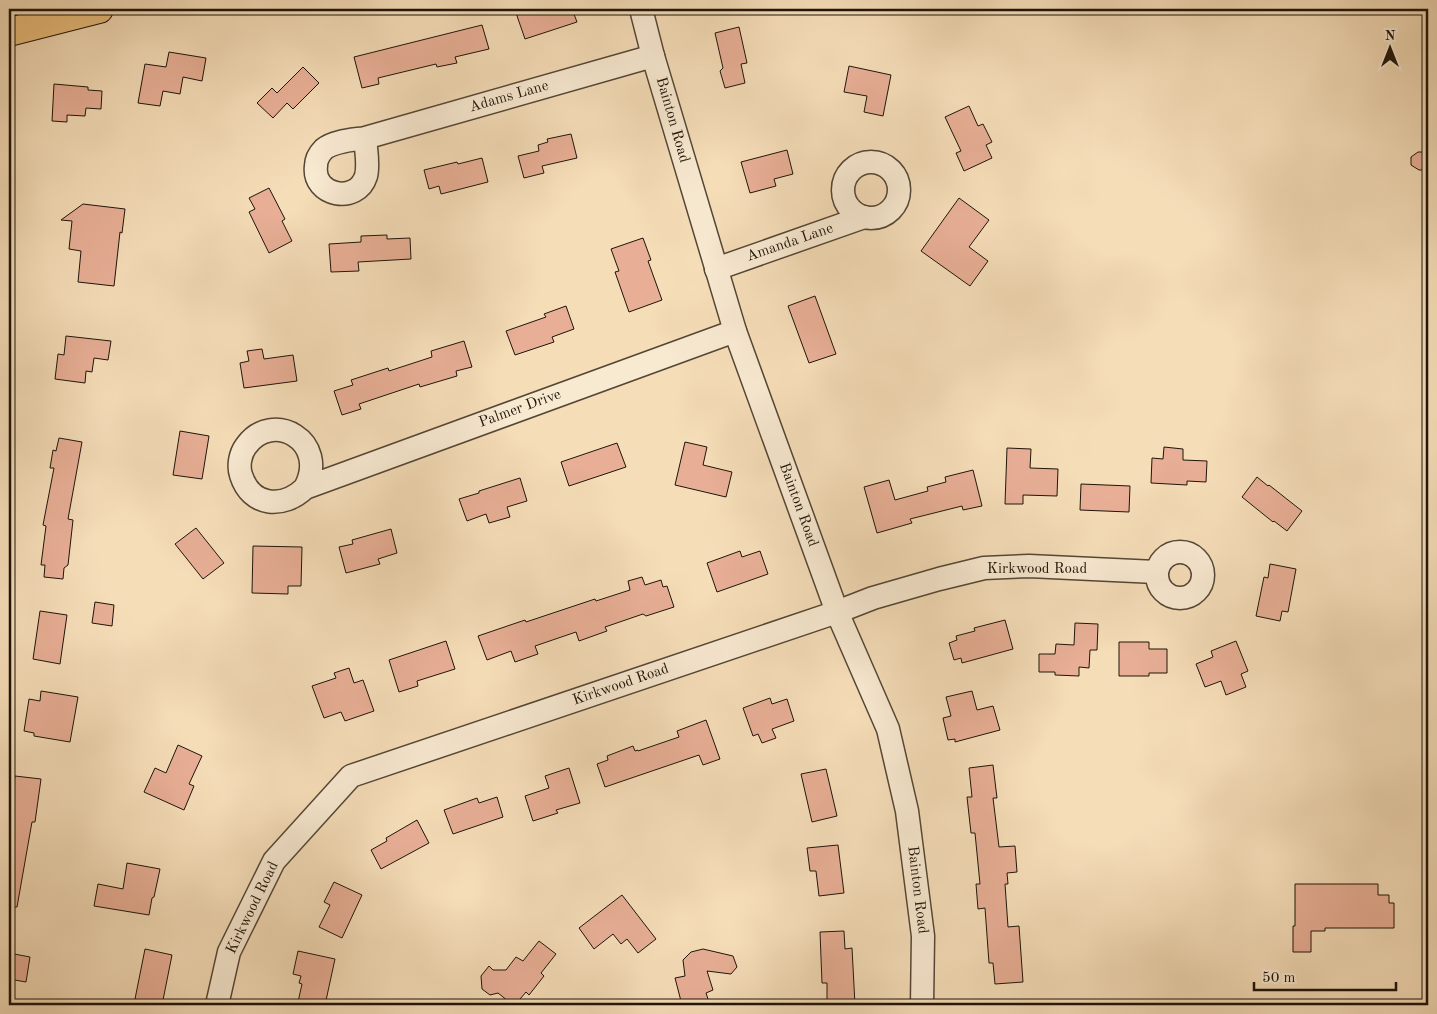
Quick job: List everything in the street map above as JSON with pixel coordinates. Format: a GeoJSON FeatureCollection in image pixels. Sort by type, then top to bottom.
{"type":"FeatureCollection","features":[{"type":"Feature","properties":{"kind":"highway"},"geometry":{"type":"LineString","coordinates":[[9,32],[99,9]]}},
{"type":"Feature","properties":{"kind":"street","name":"Bainton Road"},"geometry":{"type":"LineString","coordinates":[[641,9],[653,56],[735,331],[838,612],[888,729],[907,811],[923,936],[922,1005]]}},
{"type":"Feature","properties":{"kind":"street","name":"Adams Lane"},"geometry":{"type":"LineString","coordinates":[[365,138],[653,56]]}},
{"type":"Feature","properties":{"kind":"street","name":"Amanda Lane"},"geometry":{"type":"LineString","coordinates":[[716,269],[864,218]]}},
{"type":"Feature","properties":{"kind":"street","name":"Palmer Drive"},"geometry":{"type":"LineString","coordinates":[[305,488],[735,331]]}},
{"type":"Feature","properties":{"kind":"street","name":"Kirkwood Road"},"geometry":{"type":"LineString","coordinates":[[217,1005],[229,952],[274,861],[351,776],[838,612],[873,598],[940,579],[984,568],[1029,566],[1156,572]]}},
{"type":"Feature","properties":{"kind":"building"},"geometry":{"type":"Polygon","coordinates":[[[529,9],[572,9],[577,22],[525,39],[516,13],[529,9]]]}},
{"type":"Feature","properties":{"kind":"building"},"geometry":{"type":"Polygon","coordinates":[[[482,25],[489,49],[455,57],[457,63],[437,67],[436,64],[378,78],[379,84],[362,88],[354,57],[482,25]]]}},
{"type":"Feature","properties":{"kind":"building"},"geometry":{"type":"Polygon","coordinates":[[[739,27],[747,63],[741,64],[745,83],[725,88],[720,71],[723,68],[715,33],[739,27]]]}},
{"type":"Feature","properties":{"kind":"building"},"geometry":{"type":"Polygon","coordinates":[[[169,52],[206,58],[202,81],[183,77],[180,94],[163,91],[160,106],[138,103],[145,64],[166,67],[169,52]]]}},
{"type":"Feature","properties":{"kind":"building"},"geometry":{"type":"Polygon","coordinates":[[[849,66],[891,75],[883,116],[864,112],[867,96],[844,92],[849,66]]]}},
{"type":"Feature","properties":{"kind":"building"},"geometry":{"type":"Polygon","coordinates":[[[303,67],[319,83],[293,109],[287,103],[273,118],[257,103],[272,88],[277,93],[303,67]]]}},
{"type":"Feature","properties":{"kind":"building"},"geometry":{"type":"Polygon","coordinates":[[[54,84],[88,87],[88,90],[102,91],[101,109],[86,108],[85,116],[67,115],[67,122],[52,121],[54,84]]]}},
{"type":"Feature","properties":{"kind":"building"},"geometry":{"type":"Polygon","coordinates":[[[969,106],[978,126],[983,124],[992,142],[986,145],[992,158],[964,171],[956,153],[961,151],[945,117],[969,106]]]}},
{"type":"Feature","properties":{"kind":"building"},"geometry":{"type":"Polygon","coordinates":[[[571,134],[577,158],[542,166],[544,173],[524,178],[518,156],[539,151],[538,145],[548,142],[547,139],[571,134]]]}},
{"type":"Feature","properties":{"kind":"building"},"geometry":{"type":"Polygon","coordinates":[[[787,150],[793,174],[774,179],[776,186],[750,193],[741,162],[787,150]]]}},
{"type":"Feature","properties":{"kind":"building"},"geometry":{"type":"Polygon","coordinates":[[[1418,152],[1428,152],[1428,170],[1419,170],[1411,165],[1411,157],[1418,152]]]}},
{"type":"Feature","properties":{"kind":"building"},"geometry":{"type":"Polygon","coordinates":[[[482,158],[488,182],[441,194],[439,186],[429,189],[424,170],[482,158]]]}},
{"type":"Feature","properties":{"kind":"building"},"geometry":{"type":"Polygon","coordinates":[[[269,188],[285,219],[282,221],[292,241],[269,253],[249,212],[255,209],[249,198],[269,188]]]}},
{"type":"Feature","properties":{"kind":"building"},"geometry":{"type":"Polygon","coordinates":[[[959,198],[989,220],[969,247],[988,261],[970,286],[921,251],[959,198]]]}},
{"type":"Feature","properties":{"kind":"building"},"geometry":{"type":"Polygon","coordinates":[[[83,204],[125,209],[122,233],[120,232],[114,286],[78,282],[81,251],[69,249],[72,221],[61,220],[83,204]]]}},
{"type":"Feature","properties":{"kind":"building"},"geometry":{"type":"Polygon","coordinates":[[[387,235],[387,239],[410,238],[411,259],[358,262],[359,271],[331,272],[329,244],[361,242],[361,236],[387,235]]]}},
{"type":"Feature","properties":{"kind":"building"},"geometry":{"type":"Polygon","coordinates":[[[643,238],[651,260],[648,261],[662,300],[629,312],[615,272],[619,271],[611,249],[643,238]]]}},
{"type":"Feature","properties":{"kind":"building"},"geometry":{"type":"Polygon","coordinates":[[[815,296],[836,354],[809,363],[788,306],[815,296]]]}},
{"type":"Feature","properties":{"kind":"building"},"geometry":{"type":"Polygon","coordinates":[[[566,306],[574,329],[552,337],[554,342],[515,355],[506,331],[546,317],[544,314],[566,306]]]}},
{"type":"Feature","properties":{"kind":"building"},"geometry":{"type":"Polygon","coordinates":[[[66,336],[111,341],[108,360],[94,358],[92,372],[86,371],[85,383],[55,379],[58,354],[64,355],[66,336]]]}},
{"type":"Feature","properties":{"kind":"building"},"geometry":{"type":"Polygon","coordinates":[[[464,341],[472,367],[456,371],[457,376],[420,387],[419,384],[359,404],[361,409],[342,415],[334,391],[353,385],[351,380],[388,368],[389,371],[432,357],[431,351],[464,341]]]}},
{"type":"Feature","properties":{"kind":"building"},"geometry":{"type":"Polygon","coordinates":[[[262,349],[264,359],[293,355],[297,381],[244,388],[240,363],[249,361],[247,351],[262,349]]]}},
{"type":"Feature","properties":{"kind":"building"},"geometry":{"type":"Polygon","coordinates":[[[180,431],[209,436],[202,479],[173,475],[180,431]]]}},
{"type":"Feature","properties":{"kind":"building"},"geometry":{"type":"Polygon","coordinates":[[[59,438],[82,442],[68,519],[73,520],[68,565],[64,568],[63,579],[44,577],[45,565],[41,565],[46,526],[43,525],[54,468],[50,468],[53,450],[56,451],[59,438]]]}},
{"type":"Feature","properties":{"kind":"building"},"geometry":{"type":"Polygon","coordinates":[[[685,442],[707,447],[703,465],[732,472],[726,497],[675,485],[685,442]]]}},
{"type":"Feature","properties":{"kind":"building"},"geometry":{"type":"Polygon","coordinates":[[[617,443],[626,467],[569,486],[561,462],[617,443]]]}},
{"type":"Feature","properties":{"kind":"building"},"geometry":{"type":"Polygon","coordinates":[[[1164,447],[1183,449],[1183,460],[1207,461],[1206,482],[1187,481],[1187,485],[1151,483],[1152,458],[1163,459],[1164,447]]]}},
{"type":"Feature","properties":{"kind":"building"},"geometry":{"type":"Polygon","coordinates":[[[1007,448],[1031,449],[1030,468],[1058,469],[1057,496],[1023,495],[1023,504],[1005,504],[1007,448]]]}},
{"type":"Feature","properties":{"kind":"building"},"geometry":{"type":"Polygon","coordinates":[[[973,470],[982,506],[963,510],[962,506],[910,519],[912,523],[877,533],[864,487],[889,480],[895,500],[928,491],[927,487],[946,482],[945,477],[973,470]]]}},
{"type":"Feature","properties":{"kind":"building"},"geometry":{"type":"Polygon","coordinates":[[[1257,477],[1302,511],[1287,531],[1242,497],[1257,477]]]}},
{"type":"Feature","properties":{"kind":"building"},"geometry":{"type":"Polygon","coordinates":[[[520,478],[527,501],[507,507],[510,517],[489,523],[486,514],[467,521],[459,499],[520,478]]]}},
{"type":"Feature","properties":{"kind":"building"},"geometry":{"type":"Polygon","coordinates":[[[1081,484],[1130,486],[1129,512],[1080,510],[1081,484]]]}},
{"type":"Feature","properties":{"kind":"building"},"geometry":{"type":"Polygon","coordinates":[[[196,528],[224,563],[203,579],[175,544],[196,528]]]}},
{"type":"Feature","properties":{"kind":"building"},"geometry":{"type":"Polygon","coordinates":[[[391,529],[397,553],[378,559],[380,564],[346,573],[339,547],[353,544],[352,540],[391,529]]]}},
{"type":"Feature","properties":{"kind":"building"},"geometry":{"type":"Polygon","coordinates":[[[253,546],[302,547],[301,586],[288,586],[288,594],[252,593],[253,546]]]}},
{"type":"Feature","properties":{"kind":"building"},"geometry":{"type":"Polygon","coordinates":[[[740,551],[742,557],[760,551],[768,574],[717,592],[707,563],[740,551]]]}},
{"type":"Feature","properties":{"kind":"building"},"geometry":{"type":"Polygon","coordinates":[[[1270,564],[1296,569],[1288,612],[1282,611],[1280,621],[1256,616],[1264,577],[1268,578],[1270,564]]]}},
{"type":"Feature","properties":{"kind":"building"},"geometry":{"type":"Polygon","coordinates":[[[642,577],[645,585],[661,580],[663,587],[667,586],[674,607],[646,616],[643,614],[605,627],[607,631],[579,641],[576,632],[535,646],[538,654],[515,662],[511,651],[487,660],[478,636],[525,620],[526,622],[595,599],[596,601],[630,590],[628,581],[642,577]]]}},
{"type":"Feature","properties":{"kind":"building"},"geometry":{"type":"Polygon","coordinates":[[[95,602],[114,605],[112,626],[92,623],[95,602]]]}},
{"type":"Feature","properties":{"kind":"building"},"geometry":{"type":"Polygon","coordinates":[[[40,611],[67,615],[60,664],[33,659],[40,611]]]}},
{"type":"Feature","properties":{"kind":"building"},"geometry":{"type":"Polygon","coordinates":[[[1005,620],[1013,649],[962,663],[961,658],[954,660],[949,643],[957,640],[956,636],[975,631],[974,628],[1005,620]]]}},
{"type":"Feature","properties":{"kind":"building"},"geometry":{"type":"Polygon","coordinates":[[[1075,623],[1098,624],[1097,650],[1090,650],[1089,668],[1079,667],[1079,676],[1055,675],[1055,672],[1039,672],[1039,654],[1055,654],[1056,644],[1074,645],[1075,623]]]}},
{"type":"Feature","properties":{"kind":"building"},"geometry":{"type":"Polygon","coordinates":[[[446,641],[455,669],[417,681],[418,686],[399,692],[389,660],[446,641]]]}},
{"type":"Feature","properties":{"kind":"building"},"geometry":{"type":"Polygon","coordinates":[[[1236,641],[1248,671],[1241,674],[1246,687],[1226,695],[1221,681],[1205,687],[1196,664],[1213,657],[1211,651],[1236,641]]]}},
{"type":"Feature","properties":{"kind":"building"},"geometry":{"type":"Polygon","coordinates":[[[1119,642],[1149,642],[1149,649],[1167,649],[1167,673],[1149,673],[1149,676],[1119,676],[1119,642]]]}},
{"type":"Feature","properties":{"kind":"building"},"geometry":{"type":"Polygon","coordinates":[[[349,668],[354,683],[363,680],[374,711],[345,721],[341,712],[324,718],[312,686],[336,678],[334,673],[349,668]]]}},
{"type":"Feature","properties":{"kind":"building"},"geometry":{"type":"Polygon","coordinates":[[[41,691],[78,697],[70,742],[34,736],[34,733],[24,731],[29,699],[40,701],[41,691]]]}},
{"type":"Feature","properties":{"kind":"building"},"geometry":{"type":"Polygon","coordinates":[[[972,691],[977,710],[993,706],[1000,730],[955,742],[955,739],[948,740],[943,718],[951,716],[946,697],[972,691]]]}},
{"type":"Feature","properties":{"kind":"building"},"geometry":{"type":"Polygon","coordinates":[[[770,698],[772,704],[787,699],[794,721],[772,729],[776,738],[762,743],[758,734],[753,736],[743,708],[770,698]]]}},
{"type":"Feature","properties":{"kind":"building"},"geometry":{"type":"Polygon","coordinates":[[[706,720],[720,759],[703,765],[699,755],[605,787],[597,764],[608,760],[607,756],[633,746],[635,751],[638,751],[679,737],[677,731],[706,720]]]}},
{"type":"Feature","properties":{"kind":"building"},"geometry":{"type":"Polygon","coordinates":[[[178,745],[202,756],[189,784],[194,786],[184,810],[144,792],[155,768],[166,773],[178,745]]]}},
{"type":"Feature","properties":{"kind":"building"},"geometry":{"type":"Polygon","coordinates":[[[993,765],[997,798],[993,798],[999,847],[1015,846],[1017,872],[1007,873],[1008,884],[1005,884],[1008,927],[1019,926],[1023,982],[995,984],[993,963],[989,963],[985,908],[978,909],[976,884],[980,884],[975,833],[971,833],[967,797],[972,797],[969,768],[993,765]]]}},
{"type":"Feature","properties":{"kind":"building"},"geometry":{"type":"Polygon","coordinates":[[[569,768],[580,803],[556,810],[558,813],[533,821],[525,796],[549,788],[545,776],[569,768]]]}},
{"type":"Feature","properties":{"kind":"building"},"geometry":{"type":"Polygon","coordinates":[[[826,769],[837,816],[812,822],[801,774],[826,769]]]}},
{"type":"Feature","properties":{"kind":"building"},"geometry":{"type":"Polygon","coordinates":[[[15,776],[41,779],[35,822],[32,822],[17,907],[9,907],[9,820],[15,776]]]}},
{"type":"Feature","properties":{"kind":"building"},"geometry":{"type":"Polygon","coordinates":[[[497,797],[503,817],[453,834],[444,810],[477,798],[479,803],[497,797]]]}},
{"type":"Feature","properties":{"kind":"building"},"geometry":{"type":"Polygon","coordinates":[[[417,820],[429,843],[381,869],[371,850],[387,841],[386,838],[417,820]]]}},
{"type":"Feature","properties":{"kind":"building"},"geometry":{"type":"Polygon","coordinates":[[[838,845],[844,893],[819,896],[816,871],[810,871],[807,848],[838,845]]]}},
{"type":"Feature","properties":{"kind":"building"},"geometry":{"type":"Polygon","coordinates":[[[127,863],[160,869],[149,915],[94,906],[98,884],[123,889],[127,863]]]}},
{"type":"Feature","properties":{"kind":"building"},"geometry":{"type":"Polygon","coordinates":[[[334,882],[362,895],[342,938],[319,927],[330,905],[324,902],[334,882]]]}},
{"type":"Feature","properties":{"kind":"building"},"geometry":{"type":"Polygon","coordinates":[[[1295,884],[1378,884],[1378,895],[1389,895],[1389,903],[1394,903],[1394,928],[1325,928],[1325,931],[1311,931],[1311,952],[1293,952],[1295,884]]]}},
{"type":"Feature","properties":{"kind":"building"},"geometry":{"type":"Polygon","coordinates":[[[622,895],[656,939],[638,953],[627,939],[621,944],[613,934],[594,949],[579,928],[622,895]]]}},
{"type":"Feature","properties":{"kind":"building"},"geometry":{"type":"Polygon","coordinates":[[[844,931],[845,949],[852,948],[855,1005],[827,1005],[827,983],[822,983],[820,932],[844,931]]]}},
{"type":"Feature","properties":{"kind":"building"},"geometry":{"type":"Polygon","coordinates":[[[539,941],[556,954],[541,973],[544,976],[529,995],[526,992],[513,1005],[498,993],[490,995],[482,989],[481,976],[489,966],[493,970],[506,970],[516,957],[523,961],[539,941]]]}},
{"type":"Feature","properties":{"kind":"building"},"geometry":{"type":"Polygon","coordinates":[[[145,949],[172,955],[162,1005],[135,999],[145,949]]]}},
{"type":"Feature","properties":{"kind":"building"},"geometry":{"type":"Polygon","coordinates":[[[703,949],[733,956],[737,967],[731,974],[707,971],[713,990],[706,993],[710,1005],[682,1005],[675,978],[685,976],[683,960],[691,952],[703,949]]]}},
{"type":"Feature","properties":{"kind":"building"},"geometry":{"type":"Polygon","coordinates":[[[298,951],[335,959],[325,1005],[311,1005],[298,1002],[302,984],[299,983],[301,976],[293,974],[298,951]]]}},
{"type":"Feature","properties":{"kind":"building"},"geometry":{"type":"Polygon","coordinates":[[[9,953],[30,957],[26,982],[9,979],[9,953]]]}}]}
